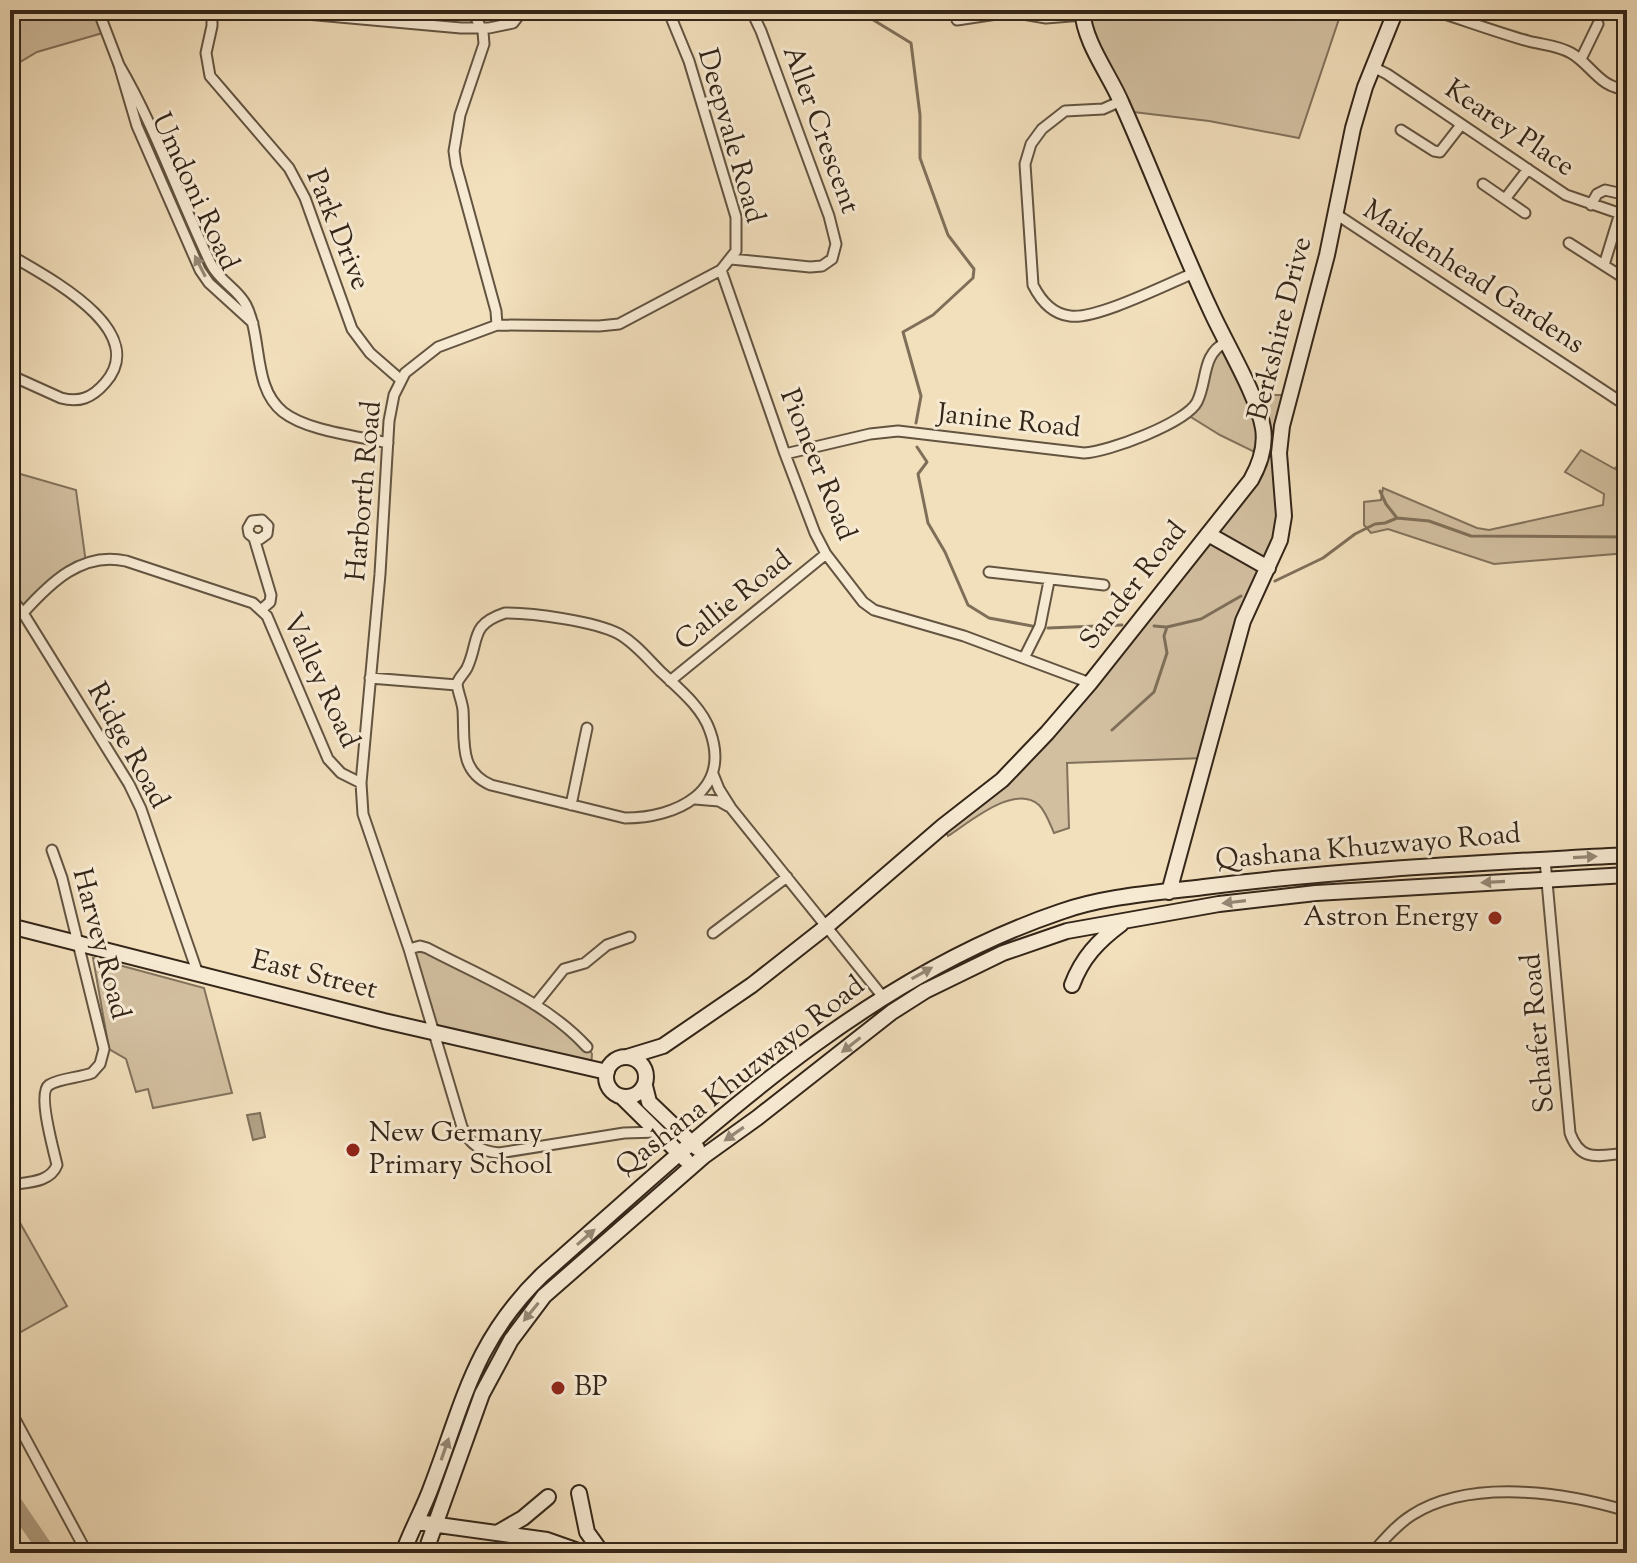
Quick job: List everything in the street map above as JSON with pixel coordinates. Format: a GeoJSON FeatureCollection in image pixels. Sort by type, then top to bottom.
{"type":"FeatureCollection","features":[{"type":"Feature","properties":{"kind":"main road","name":"Berkshire Drive"},"geometry":{"type":"LineString","coordinates":[[1169,892],[1243,621],[1280,540],[1284,516],[1279,453],[1282,426],[1309,328],[1353,128],[1396,10]]}},
{"type":"Feature","properties":{"kind":"main road","name":"Sander Road"},"geometry":{"type":"LineString","coordinates":[[645,1080],[650,1062],[663,1046],[752,985],[1002,780],[1090,683],[1259,466],[1264,441],[1258,412],[1194,273],[1121,101],[1095,51],[1082,12]]}},
{"type":"Feature","properties":{"kind":"main road"},"geometry":{"type":"LineString","coordinates":[[1208,534],[1268,568]]}},
{"type":"Feature","properties":{"kind":"main road","name":"Qashana Khuzwayo Road"},"geometry":{"type":"LineString","coordinates":[[403,1553],[431,1489],[475,1366],[497,1327],[518,1299],[681,1154],[810,1048],[925,971],[1063,911],[1169,892],[1275,878],[1627,855]]}},
{"type":"Feature","properties":{"kind":"main road","name":"Qashana Khuzwayo Road"},"geometry":{"type":"LineString","coordinates":[[425,1553],[482,1394],[522,1323],[551,1290],[704,1156],[892,1012],[925,991],[1031,942],[1067,931],[1219,904],[1316,893],[1627,875]]}},
{"type":"Feature","properties":{"kind":"main road"},"geometry":{"type":"LineString","coordinates":[[1072,985],[1078,967],[1089,952],[1124,921]]}},
{"type":"Feature","properties":{"kind":"main road","name":"East Street"},"geometry":{"type":"LineString","coordinates":[[10,926],[434,1033],[607,1072]]}},
{"type":"Feature","properties":{"kind":"main road","name":"Sander Road"},"geometry":{"type":"LineString","coordinates":[[627,1057],[663,1046]]}},
{"type":"Feature","properties":{"kind":"main road"},"geometry":{"type":"LineString","coordinates":[[692,1166],[622,1097],[611,1091],[607,1085],[607,1072],[614,1061],[627,1057],[639,1062],[649,1102],[704,1156]]}},
{"type":"Feature","properties":{"kind":"main road"},"geometry":{"type":"LineString","coordinates":[[622,1097],[635,1095],[645,1080]]}},
{"type":"Feature","properties":{"kind":"main road"},"geometry":{"type":"LineString","coordinates":[[579,1493],[587,1532],[602,1553]]}},
{"type":"Feature","properties":{"kind":"main road"},"geometry":{"type":"LineString","coordinates":[[497,1533],[523,1518],[548,1497]]}},
{"type":"Feature","properties":{"kind":"main road"},"geometry":{"type":"LineString","coordinates":[[415,1521],[547,1540],[584,1553]]}},
{"type":"Feature","properties":{"kind":"street","name":"Umdoni Road"},"geometry":{"type":"LineString","coordinates":[[98,10],[119,65],[174,177],[212,267],[245,303],[253,323],[265,386],[272,400],[302,422],[388,443]]}},
{"type":"Feature","properties":{"kind":"street","name":"Park Drive"},"geometry":{"type":"LineString","coordinates":[[212,10],[206,53],[210,76],[289,168],[305,198],[352,329],[370,353],[401,380]]}},
{"type":"Feature","properties":{"kind":"street"},"geometry":{"type":"LineString","coordinates":[[262,10],[481,28],[513,23],[523,10]]}},
{"type":"Feature","properties":{"kind":"street"},"geometry":{"type":"LineString","coordinates":[[472,10],[481,28],[482,51],[460,115],[454,151],[497,325]]}},
{"type":"Feature","properties":{"kind":"street","name":"Deepvale Road"},"geometry":{"type":"LineString","coordinates":[[668,10],[689,61],[736,217],[737,243],[731,259],[721,270]]}},
{"type":"Feature","properties":{"kind":"street","name":"Aller Crescent"},"geometry":{"type":"LineString","coordinates":[[731,259],[816,267],[832,259],[836,244],[829,216],[751,10]]}},
{"type":"Feature","properties":{"kind":"street"},"geometry":{"type":"LineString","coordinates":[[1432,10],[1553,45],[1581,59],[1596,76],[1614,87],[1627,89]]}},
{"type":"Feature","properties":{"kind":"street"},"geometry":{"type":"LineString","coordinates":[[957,20],[1010,12],[1046,18],[1082,12]]}},
{"type":"Feature","properties":{"kind":"street"},"geometry":{"type":"LineString","coordinates":[[1581,59],[1598,24]]}},
{"type":"Feature","properties":{"kind":"street","name":"Kearey Place"},"geometry":{"type":"LineString","coordinates":[[1373,67],[1566,195],[1623,214]]}},
{"type":"Feature","properties":{"kind":"street"},"geometry":{"type":"LineString","coordinates":[[1121,101],[1103,109],[1065,111],[1042,129],[1031,144],[1025,164],[1033,285],[1051,309],[1078,316],[1142,295],[1194,273]]}},
{"type":"Feature","properties":{"kind":"street"},"geometry":{"type":"LineString","coordinates":[[1401,130],[1440,152],[1461,125]]}},
{"type":"Feature","properties":{"kind":"street"},"geometry":{"type":"LineString","coordinates":[[1505,199],[1528,169]]}},
{"type":"Feature","properties":{"kind":"street"},"geometry":{"type":"LineString","coordinates":[[1483,184],[1525,213]]}},
{"type":"Feature","properties":{"kind":"street"},"geometry":{"type":"LineString","coordinates":[[1591,205],[1597,194],[1605,190],[1627,195]]}},
{"type":"Feature","properties":{"kind":"street","name":"Maidenhead Gardens"},"geometry":{"type":"LineString","coordinates":[[1336,214],[1627,406]]}},
{"type":"Feature","properties":{"kind":"street"},"geometry":{"type":"LineString","coordinates":[[1604,265],[1623,214]]}},
{"type":"Feature","properties":{"kind":"street"},"geometry":{"type":"LineString","coordinates":[[1569,243],[1627,280]]}},
{"type":"Feature","properties":{"kind":"street"},"geometry":{"type":"LineString","coordinates":[[10,255],[90,308],[108,328],[116,351],[110,377],[88,398],[61,398],[10,375]]}},
{"type":"Feature","properties":{"kind":"street","name":"Harborth Road"},"geometry":{"type":"LineString","coordinates":[[658,1132],[612,1134],[499,1153],[481,1149],[469,1140],[462,1127],[409,949],[363,814],[361,783],[392,401],[401,380],[428,353],[497,325],[619,324],[721,270]]}},
{"type":"Feature","properties":{"kind":"street","name":"Pioneer Road"},"geometry":{"type":"LineString","coordinates":[[721,270],[785,454],[826,554],[863,602],[874,610],[964,636],[1090,683]]}},
{"type":"Feature","properties":{"kind":"street"},"geometry":{"type":"LineString","coordinates":[[704,279],[727,291]]}},
{"type":"Feature","properties":{"kind":"street","name":"Janine Road"},"geometry":{"type":"LineString","coordinates":[[785,454],[866,435],[898,431],[1084,453],[1103,452],[1156,430],[1189,412],[1196,403],[1209,357],[1226,342]]}},
{"type":"Feature","properties":{"kind":"street"},"geometry":{"type":"LineString","coordinates":[[254,538],[271,595],[270,602],[262,609]]}},
{"type":"Feature","properties":{"kind":"street","name":"Callie Road"},"geometry":{"type":"LineString","coordinates":[[670,681],[826,554]]}},
{"type":"Feature","properties":{"kind":"street","name":"Valley Road"},"geometry":{"type":"LineString","coordinates":[[23,613],[60,576],[81,565],[109,558],[253,603],[262,609],[328,759],[341,773],[361,783]]}},
{"type":"Feature","properties":{"kind":"street"},"geometry":{"type":"LineString","coordinates":[[989,572],[1104,585]]}},
{"type":"Feature","properties":{"kind":"street"},"geometry":{"type":"LineString","coordinates":[[1024,658],[1040,626],[1049,581]]}},
{"type":"Feature","properties":{"kind":"street","name":"Ridge Road"},"geometry":{"type":"LineString","coordinates":[[10,597],[23,613],[137,799],[198,974]]}},
{"type":"Feature","properties":{"kind":"street"},"geometry":{"type":"LineString","coordinates":[[505,613],[558,619],[615,632],[635,645],[693,703],[710,731],[713,774],[707,787],[695,799],[668,811],[638,818],[617,817],[491,785],[478,778],[465,758],[462,706],[457,685],[467,668],[479,628],[492,617],[505,613]]}},
{"type":"Feature","properties":{"kind":"street"},"geometry":{"type":"LineString","coordinates":[[370,678],[457,685]]}},
{"type":"Feature","properties":{"kind":"street"},"geometry":{"type":"LineString","coordinates":[[571,805],[587,728]]}},
{"type":"Feature","properties":{"kind":"street"},"geometry":{"type":"LineString","coordinates":[[713,774],[731,808],[883,997]]}},
{"type":"Feature","properties":{"kind":"street"},"geometry":{"type":"LineString","coordinates":[[695,799],[719,801],[731,808]]}},
{"type":"Feature","properties":{"kind":"street","name":"Harvey Road"},"geometry":{"type":"LineString","coordinates":[[10,1185],[42,1179],[54,1173],[57,1165],[44,1092],[49,1085],[92,1073],[100,1064],[104,1049],[62,878],[52,850]]}},
{"type":"Feature","properties":{"kind":"street","name":"Schafer Road"},"geometry":{"type":"LineString","coordinates":[[1545,860],[1570,1133],[1575,1146],[1590,1156],[1627,1153]]}},
{"type":"Feature","properties":{"kind":"street"},"geometry":{"type":"LineString","coordinates":[[713,933],[787,877]]}},
{"type":"Feature","properties":{"kind":"street"},"geometry":{"type":"LineString","coordinates":[[535,1005],[567,966],[585,963],[607,945],[630,937]]}},
{"type":"Feature","properties":{"kind":"street"},"geometry":{"type":"LineString","coordinates":[[409,949],[427,948],[535,1005],[564,1024],[587,1047]]}},
{"type":"Feature","properties":{"kind":"street"},"geometry":{"type":"LineString","coordinates":[[10,1410],[87,1553]]}},
{"type":"Feature","properties":{"kind":"street"},"geometry":{"type":"LineString","coordinates":[[1372,1553],[1410,1516],[1429,1506],[1465,1496],[1538,1492],[1627,1511]]}},
{"type":"Feature","properties":{"kind":"shaded area"},"geometry":{"type":"Polygon","coordinates":[[[10,10],[98,10],[106,32],[37,52],[10,68],[10,10]]]}},
{"type":"Feature","properties":{"kind":"shaded area"},"geometry":{"type":"Polygon","coordinates":[[[1082,10],[1342,10],[1299,138],[1209,121],[1125,111],[1082,10]]]}},
{"type":"Feature","properties":{"kind":"shaded area"},"geometry":{"type":"Polygon","coordinates":[[[1226,342],[1251,395],[1290,395],[1282,426],[1284,515],[1204,758],[1067,763],[1069,828],[1054,833],[1039,805],[1029,799],[1017,799],[992,807],[948,836],[943,825],[1001,779],[1090,683],[1261,455],[1186,414],[1192,410],[1205,370],[1226,342]]]}},
{"type":"Feature","properties":{"kind":"shaded area"},"geometry":{"type":"Polygon","coordinates":[[[1581,450],[1615,469],[1627,451],[1627,553],[1494,564],[1388,529],[1371,533],[1364,525],[1364,502],[1381,500],[1383,488],[1477,528],[1489,530],[1603,505],[1604,494],[1565,472],[1581,450]]]}},
{"type":"Feature","properties":{"kind":"shaded area"},"geometry":{"type":"Polygon","coordinates":[[[10,471],[76,490],[86,563],[71,569],[23,612],[10,596],[10,471]]]}},
{"type":"Feature","properties":{"kind":"shaded area"},"geometry":{"type":"Polygon","coordinates":[[[416,946],[536,1005],[588,1047],[592,1054],[591,1068],[434,1033],[408,949],[416,946]]]}},
{"type":"Feature","properties":{"kind":"shaded area"},"geometry":{"type":"Polygon","coordinates":[[[93,958],[204,988],[232,1093],[153,1108],[148,1089],[136,1092],[126,1059],[109,1049],[93,958]]]}},
{"type":"Feature","properties":{"kind":"shaded area"},"geometry":{"type":"Polygon","coordinates":[[[260,1113],[265,1137],[253,1140],[247,1115],[260,1113]]]}},
{"type":"Feature","properties":{"kind":"shaded area"},"geometry":{"type":"Polygon","coordinates":[[[10,1205],[67,1306],[10,1338],[10,1205]]]}},
{"type":"Feature","properties":{"kind":"waterway"},"geometry":{"type":"LineString","coordinates":[[857,10],[911,43],[920,115],[920,158],[948,235],[974,269],[973,278],[933,315],[903,332],[921,396],[916,423]]}},
{"type":"Feature","properties":{"kind":"waterway"},"geometry":{"type":"LineString","coordinates":[[917,447],[927,462],[918,474],[928,523],[945,552],[968,605],[989,618],[1032,626]]}},
{"type":"Feature","properties":{"kind":"waterway"},"geometry":{"type":"LineString","coordinates":[[1380,491],[1397,518],[1429,521],[1471,536],[1627,537]]}},
{"type":"Feature","properties":{"kind":"waterway"},"geometry":{"type":"LineString","coordinates":[[1275,581],[1323,558],[1355,534],[1397,518]]}},
{"type":"Feature","properties":{"kind":"waterway"},"geometry":{"type":"LineString","coordinates":[[1112,730],[1154,692],[1167,653],[1164,636],[1167,627],[1201,619],[1241,596]]}},
{"type":"Feature","properties":{"kind":"waterway"},"geometry":{"type":"LineString","coordinates":[[1048,628],[1122,625]]}},
{"type":"Feature","properties":{"kind":"waterway"},"geometry":{"type":"LineString","coordinates":[[1154,626],[1166,627]]}},
{"type":"Feature","properties":{"kind":"waterway"},"geometry":{"type":"LineString","coordinates":[[10,1497],[48,1553]]}},
{"type":"Feature","properties":{"kind":"place","name":"Astron Energy"},"geometry":{"type":"Point","coordinates":[1495,918]}},
{"type":"Feature","properties":{"kind":"place","name":"New Germany Primary School"},"geometry":{"type":"Point","coordinates":[353,1150]}},
{"type":"Feature","properties":{"kind":"place","name":"BP"},"geometry":{"type":"Point","coordinates":[558,1388]}}]}
